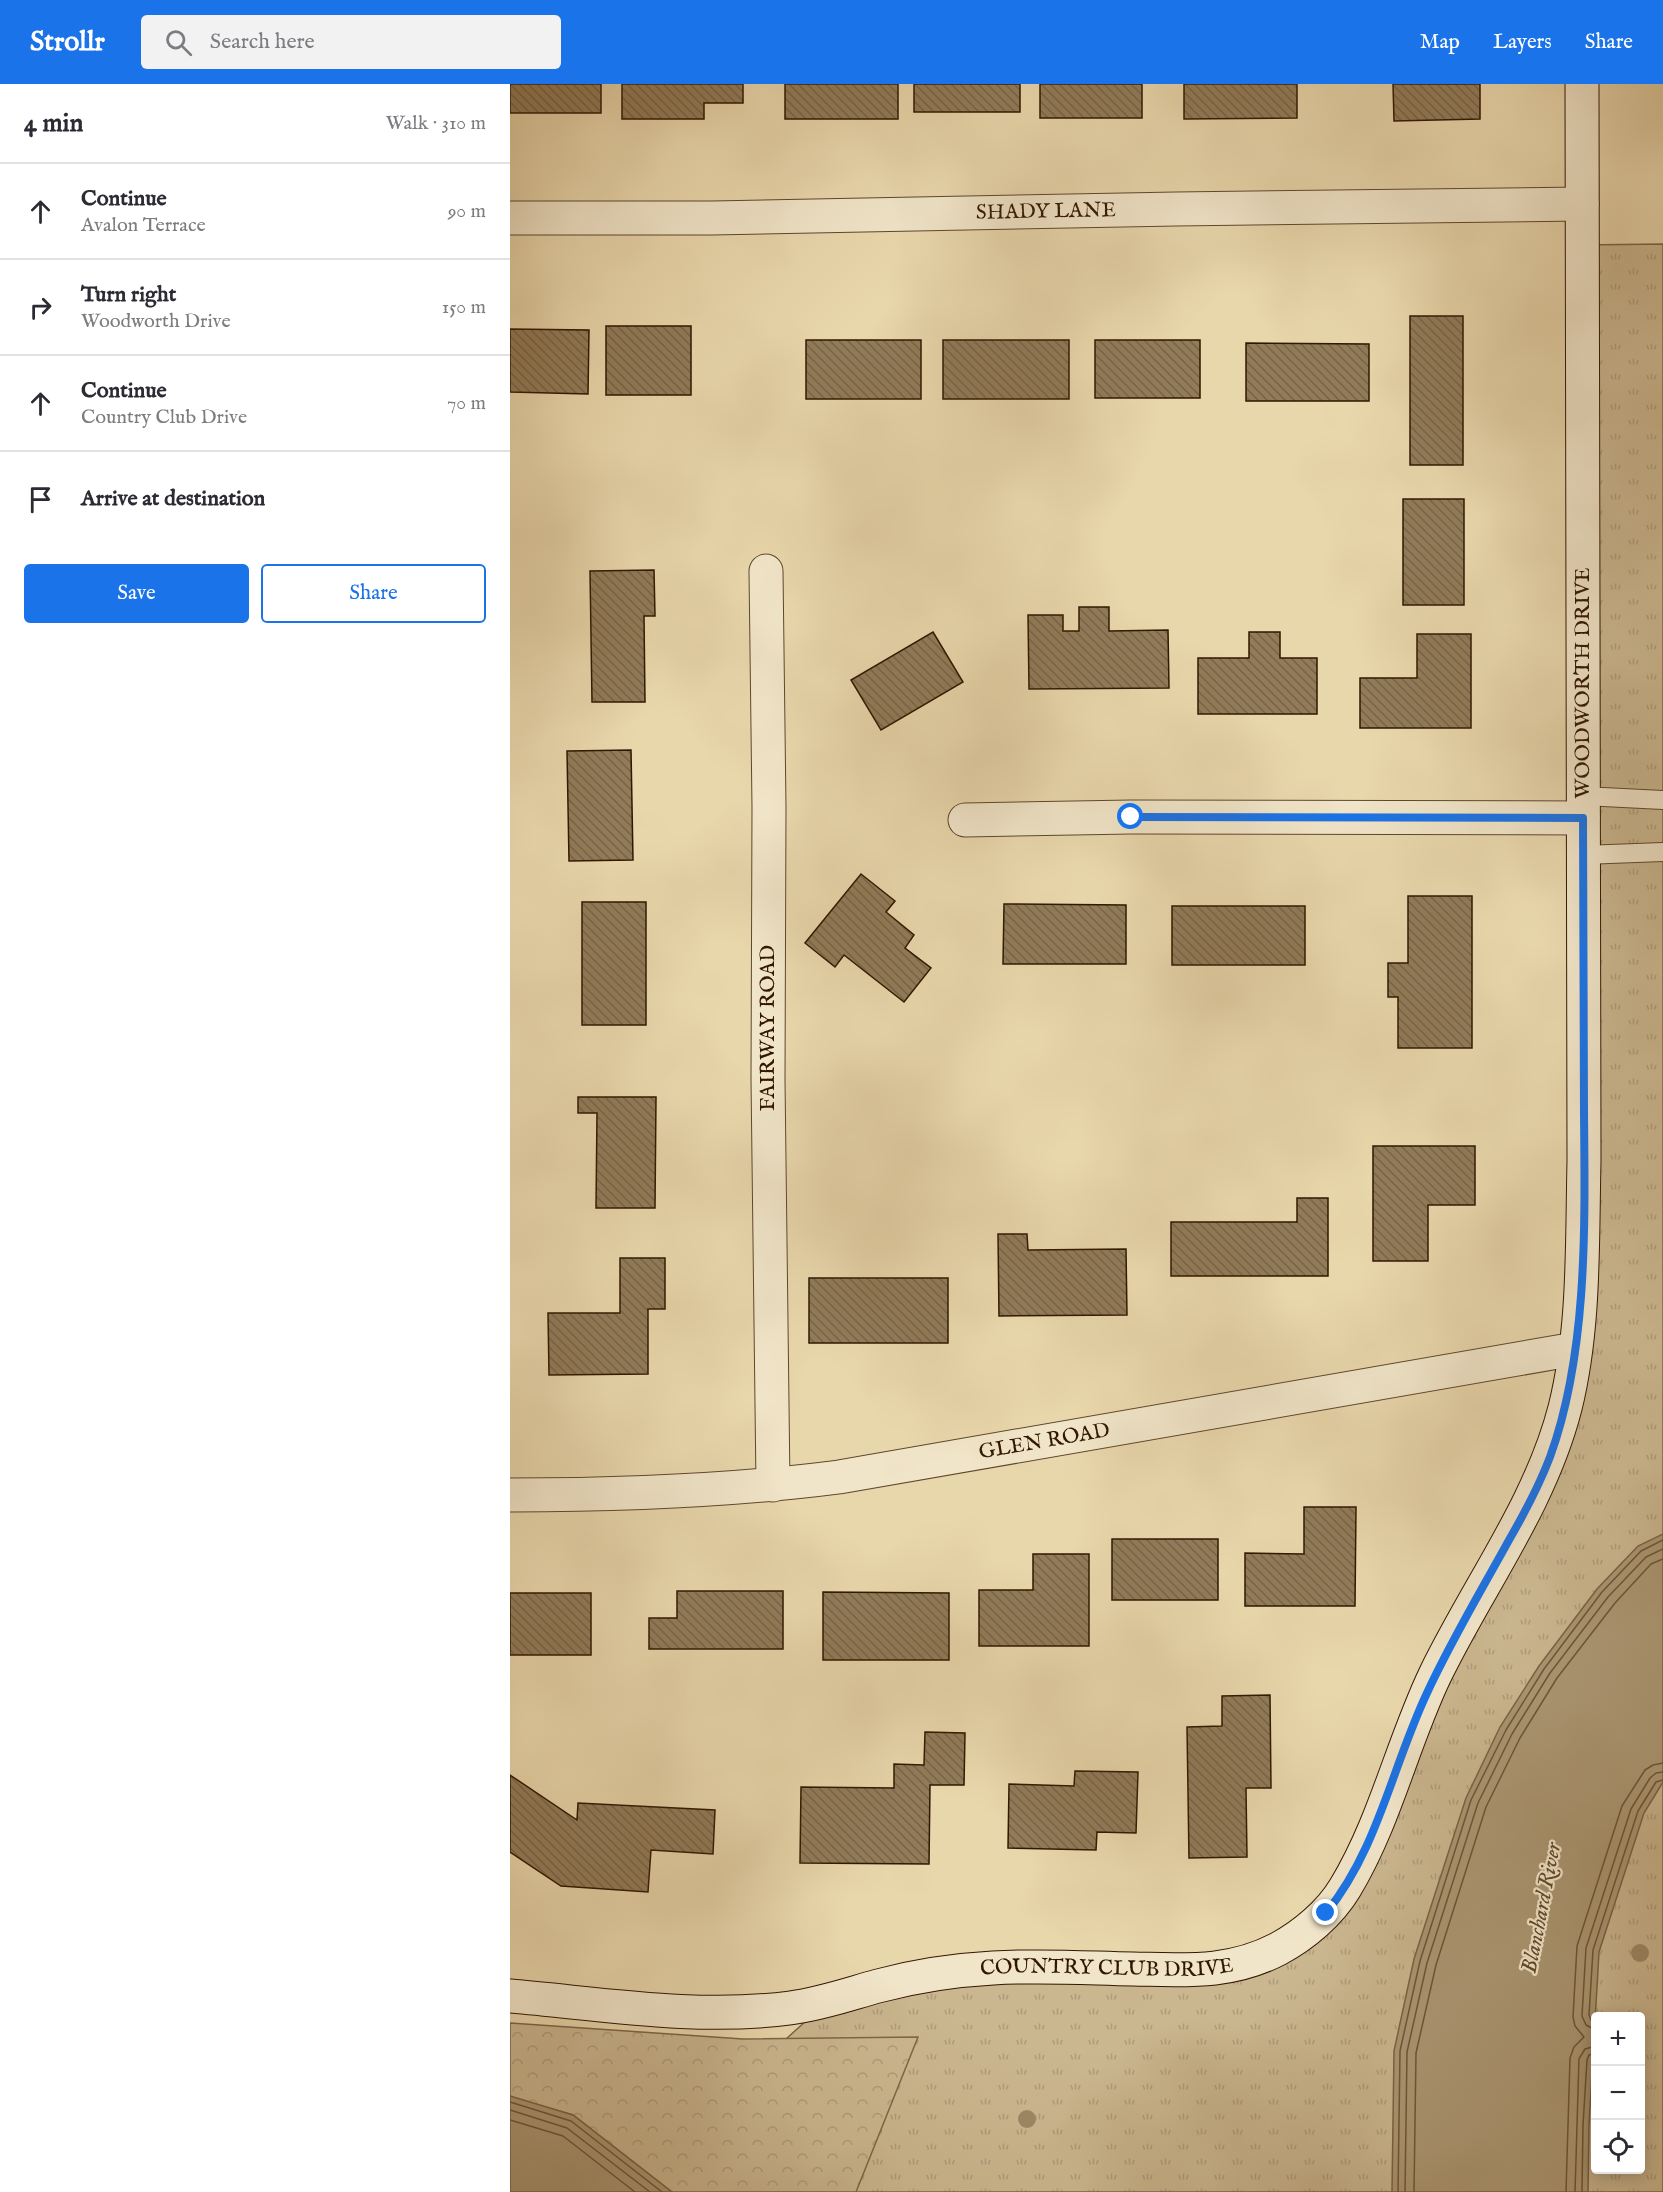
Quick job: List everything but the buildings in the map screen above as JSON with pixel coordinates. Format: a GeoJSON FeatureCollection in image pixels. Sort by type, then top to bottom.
{"type":"FeatureCollection","features":[{"type":"Feature","properties":{"kind":"street","name":"WOODWORTH DRIVE"},"geometry":{"type":"LineString","coordinates":[[1484,1586],[1527,1507],[1550,1458],[1565,1406],[1575,1349],[1582,1267],[1584,1161],[1581,84]]}},
{"type":"Feature","properties":{"kind":"street","name":"SHADY LANE"},"geometry":{"type":"LineString","coordinates":[[510,218],[724,218],[1582,204]]}},
{"type":"Feature","properties":{"kind":"street","name":"FAIRWAY ROAD"},"geometry":{"type":"LineString","coordinates":[[766,571],[769,807],[768,1079],[773,1485]]}},
{"type":"Feature","properties":{"kind":"street"},"geometry":{"type":"LineString","coordinates":[[965,820],[1583,807]]}},
{"type":"Feature","properties":{"kind":"street","name":"GLEN ROAD"},"geometry":{"type":"LineString","coordinates":[[510,1495],[682,1491],[773,1485],[839,1477],[1575,1349]]}},
{"type":"Feature","properties":{"kind":"street","name":"COUNTRY CLUB DRIVE"},"geometry":{"type":"LineString","coordinates":[[510,1996],[660,2011],[752,2011],[828,2001],[883,1985],[988,1968],[1049,1966],[1203,1971],[1257,1959],[1282,1947],[1305,1931],[1326,1913],[1343,1891],[1369,1843],[1420,1708],[1437,1670],[1484,1586]]}},
{"type":"Feature","properties":{"kind":"lane"},"geometry":{"type":"LineString","coordinates":[[1583,807],[1663,800]]}},
{"type":"Feature","properties":{"kind":"lane"},"geometry":{"type":"LineString","coordinates":[[1583,855],[1663,852]]}},
{"type":"Feature","properties":{"kind":"green space"},"geometry":{"type":"Polygon","coordinates":[[[1663,244],[1663,2192],[617,2192],[828,2001],[883,1985],[1203,1971],[1325,1913],[1565,1406],[1582,245],[1663,244]]]}},
{"type":"Feature","properties":{"kind":"green space"},"geometry":{"type":"Polygon","coordinates":[[[510,2023],[743,2039],[918,2037],[856,2192],[672,2192],[573,2115],[510,2098],[510,2023]]]}},
{"type":"Feature","properties":{"kind":"water","name":"Blanchard River"},"geometry":{"type":"Polygon","coordinates":[[[1663,1534],[1663,1782],[1644,1813],[1599,1952],[1596,2012],[1591,2012],[1588,2192],[1392,2192],[1394,2051],[1414,1959],[1466,1798],[1500,1727],[1539,1666],[1597,1589],[1638,1546],[1663,1534]]]}},
{"type":"Feature","properties":{"kind":"water"},"geometry":{"type":"Polygon","coordinates":[[[510,2096],[573,2115],[672,2192],[510,2192],[510,2096]]]}},
{"type":"Feature","properties":{"kind":"route"},"geometry":{"type":"LineString","coordinates":[[1131,817],[1583,818],[1582,1267],[1575,1349],[1565,1406],[1550,1458],[1527,1507],[1437,1670],[1415,1718],[1369,1843],[1343,1891],[1326,1913]]}}]}
